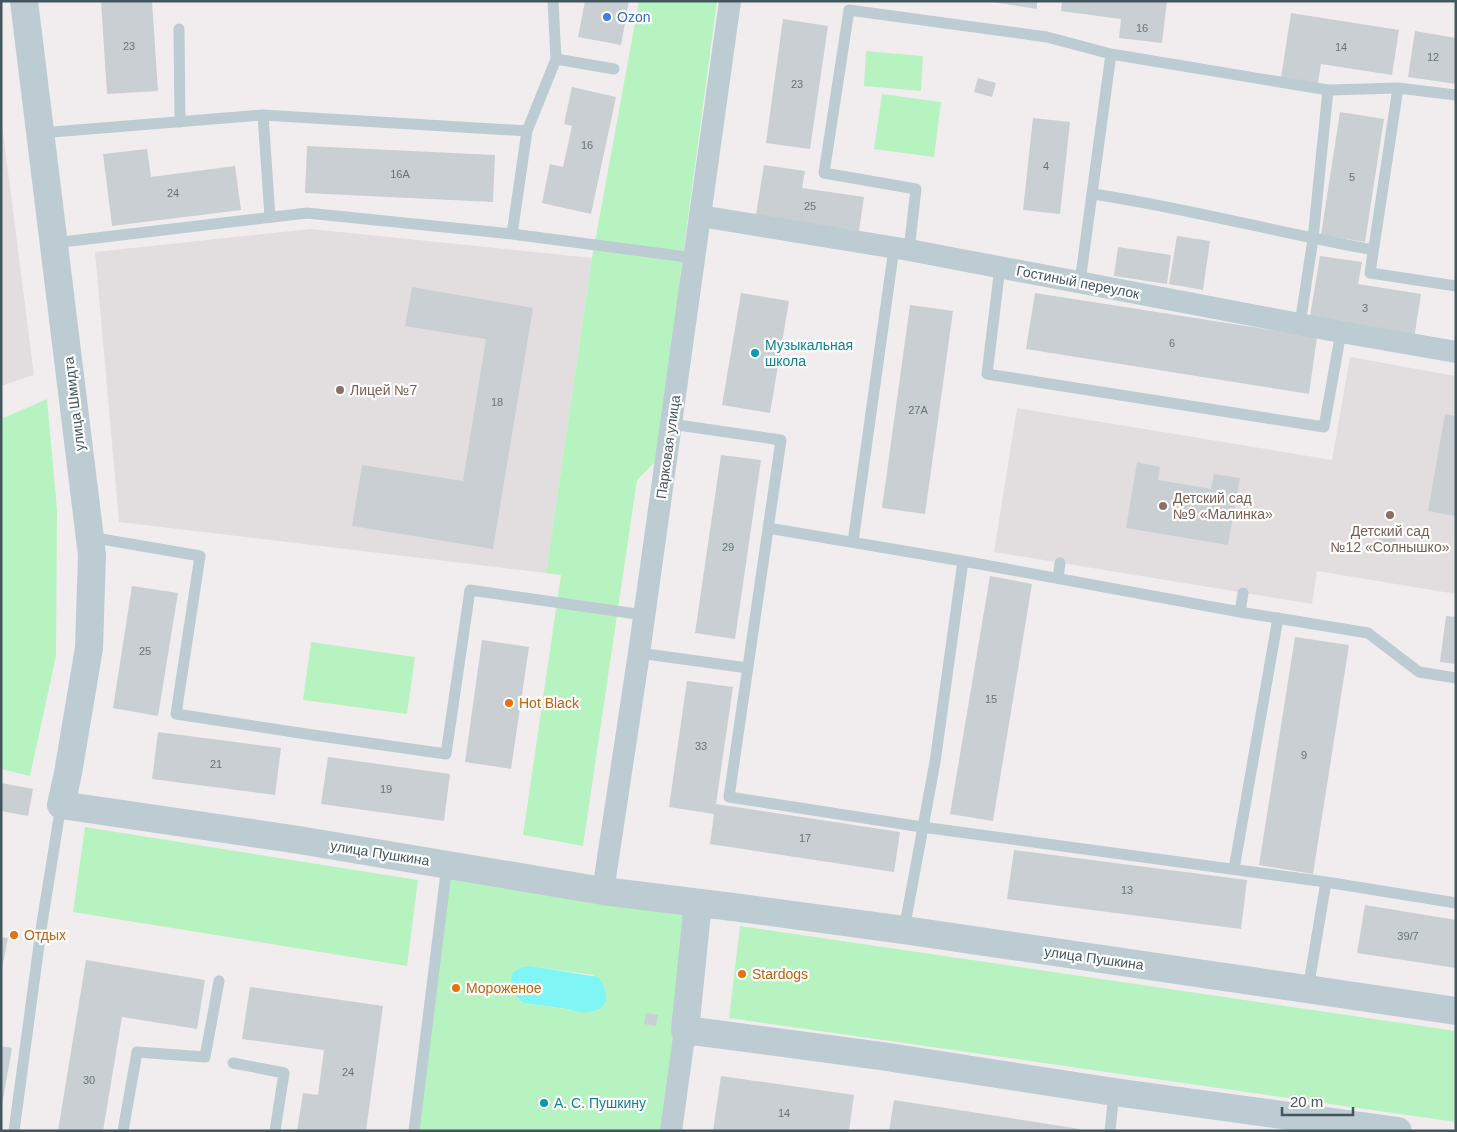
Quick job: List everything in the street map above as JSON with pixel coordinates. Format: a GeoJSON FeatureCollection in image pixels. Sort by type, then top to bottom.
{"type":"FeatureCollection","features":[{"type":"Feature","properties":{"kind":"street","name":"улица Шмидта"},"geometry":{"type":"LineString","coordinates":[[24,1],[92,555],[89,648],[61,805]]}},
{"type":"Feature","properties":{"kind":"street","name":"Парковая улица"},"geometry":{"type":"LineString","coordinates":[[603,892],[639,653],[730,1]]}},
{"type":"Feature","properties":{"kind":"street","name":"Гостиный переулок"},"geometry":{"type":"LineString","coordinates":[[700,216],[902,249],[1456,352]]}},
{"type":"Feature","properties":{"kind":"street","name":"улица Пушкина"},"geometry":{"type":"LineString","coordinates":[[61,805],[299,840],[603,892],[698,902],[904,930],[1456,1011]]}},
{"type":"Feature","properties":{"kind":"street"},"geometry":{"type":"LineString","coordinates":[[671,1131],[685,1030],[698,902]]}},
{"type":"Feature","properties":{"kind":"street"},"geometry":{"type":"LineString","coordinates":[[685,1030],[881,1056],[1344,1127],[1398,1131]]}},
{"type":"Feature","properties":{"kind":"lane"},"geometry":{"type":"LineString","coordinates":[[512,234],[527,130],[556,59],[552,1]]}},
{"type":"Feature","properties":{"kind":"lane"},"geometry":{"type":"LineString","coordinates":[[853,542],[902,249],[916,189],[824,174],[849,10],[1047,37],[1111,54],[1328,90],[1398,88],[1456,95]]}},
{"type":"Feature","properties":{"kind":"lane"},"geometry":{"type":"LineString","coordinates":[[179,29],[180,122]]}},
{"type":"Feature","properties":{"kind":"lane"},"geometry":{"type":"LineString","coordinates":[[1080,282],[1111,54]]}},
{"type":"Feature","properties":{"kind":"lane"},"geometry":{"type":"LineString","coordinates":[[556,59],[614,69]]}},
{"type":"Feature","properties":{"kind":"lane"},"geometry":{"type":"LineString","coordinates":[[1398,88],[1370,273],[1456,286]]}},
{"type":"Feature","properties":{"kind":"lane"},"geometry":{"type":"LineString","coordinates":[[1300,324],[1314,239],[1328,90]]}},
{"type":"Feature","properties":{"kind":"lane"},"geometry":{"type":"LineString","coordinates":[[40,133],[263,115],[527,130]]}},
{"type":"Feature","properties":{"kind":"lane"},"geometry":{"type":"LineString","coordinates":[[263,115],[270,217]]}},
{"type":"Feature","properties":{"kind":"lane"},"geometry":{"type":"LineString","coordinates":[[1093,194],[1140,201],[1373,250]]}},
{"type":"Feature","properties":{"kind":"lane"},"geometry":{"type":"LineString","coordinates":[[54,243],[307,213],[512,234],[694,258]]}},
{"type":"Feature","properties":{"kind":"lane"},"geometry":{"type":"LineString","coordinates":[[1000,267],[987,374],[1324,427],[1341,332]]}},
{"type":"Feature","properties":{"kind":"lane"},"geometry":{"type":"LineString","coordinates":[[671,424],[781,440],[729,797],[922,827],[1326,882],[1456,903]]}},
{"type":"Feature","properties":{"kind":"lane"},"geometry":{"type":"LineString","coordinates":[[768,528],[1368,633],[1418,672],[1456,678]]}},
{"type":"Feature","properties":{"kind":"lane"},"geometry":{"type":"LineString","coordinates":[[90,537],[200,556],[176,714],[446,754],[470,590],[644,615]]}},
{"type":"Feature","properties":{"kind":"lane"},"geometry":{"type":"LineString","coordinates":[[904,930],[935,762],[963,561]]}},
{"type":"Feature","properties":{"kind":"lane"},"geometry":{"type":"LineString","coordinates":[[1058,578],[1060,563]]}},
{"type":"Feature","properties":{"kind":"lane"},"geometry":{"type":"LineString","coordinates":[[1240,612],[1243,593]]}},
{"type":"Feature","properties":{"kind":"lane"},"geometry":{"type":"LineString","coordinates":[[1234,869],[1278,618]]}},
{"type":"Feature","properties":{"kind":"lane"},"geometry":{"type":"LineString","coordinates":[[639,653],[748,668]]}},
{"type":"Feature","properties":{"kind":"lane"},"geometry":{"type":"LineString","coordinates":[[14,1131],[42,923],[61,805]]}},
{"type":"Feature","properties":{"kind":"lane"},"geometry":{"type":"LineString","coordinates":[[414,1131],[447,865]]}},
{"type":"Feature","properties":{"kind":"lane"},"geometry":{"type":"LineString","coordinates":[[1308,990],[1326,882]]}},
{"type":"Feature","properties":{"kind":"lane"},"geometry":{"type":"LineString","coordinates":[[123,1131],[137,1052],[205,1057],[219,981]]}},
{"type":"Feature","properties":{"kind":"lane"},"geometry":{"type":"LineString","coordinates":[[233,1063],[284,1073],[275,1131]]}},
{"type":"Feature","properties":{"kind":"lane"},"geometry":{"type":"LineString","coordinates":[[1110,1131],[1114,1092]]}},
{"type":"Feature","properties":{"kind":"shaded area"},"geometry":{"type":"Polygon","coordinates":[[[1,117],[34,375],[1,386],[1,117]]]}},
{"type":"Feature","properties":{"kind":"shaded area","name":"Лицей №7"},"geometry":{"type":"Polygon","coordinates":[[[311,229],[592,258],[546,573],[119,522],[95,252],[311,229]]]}},
{"type":"Feature","properties":{"kind":"shaded area","name":"Детский сад №9 «Малинка»"},"geometry":{"type":"Polygon","coordinates":[[[1350,357],[1456,376],[1456,594],[1317,571],[1312,604],[994,552],[1017,408],[1332,460],[1350,357]]]}},
{"type":"Feature","properties":{"kind":"green space"},"geometry":{"type":"Polygon","coordinates":[[[639,1],[717,1],[680,278],[683,283],[658,459],[637,480],[583,846],[523,835],[561,575],[546,573],[592,258],[639,1]]]}},
{"type":"Feature","properties":{"kind":"green space"},"geometry":{"type":"Polygon","coordinates":[[[866,51],[923,56],[921,91],[864,86],[866,51]]]}},
{"type":"Feature","properties":{"kind":"green space"},"geometry":{"type":"Polygon","coordinates":[[[882,94],[941,102],[934,157],[874,149],[882,94]]]}},
{"type":"Feature","properties":{"kind":"green space"},"geometry":{"type":"Polygon","coordinates":[[[47,399],[57,510],[56,656],[30,776],[1,769],[1,419],[47,399]]]}},
{"type":"Feature","properties":{"kind":"green space"},"geometry":{"type":"Polygon","coordinates":[[[311,642],[415,657],[407,714],[303,700],[311,642]]]}},
{"type":"Feature","properties":{"kind":"green space"},"geometry":{"type":"Polygon","coordinates":[[[85,827],[418,880],[407,966],[73,912],[85,827]]]}},
{"type":"Feature","properties":{"kind":"green space"},"geometry":{"type":"Polygon","coordinates":[[[447,865],[698,903],[671,1131],[414,1131],[447,865]],[[530,966],[523,967],[512,991],[524,1003],[586,1012],[601,1007],[593,975],[530,966]]]}},
{"type":"Feature","properties":{"kind":"green space"},"geometry":{"type":"Polygon","coordinates":[[[740,926],[1456,1031],[1456,1122],[729,1018],[740,926]]]}},
{"type":"Feature","properties":{"kind":"water"},"geometry":{"type":"Polygon","coordinates":[[[530,966],[598,977],[605,989],[606,1000],[604,1005],[594,1011],[579,1012],[524,1003],[512,990],[512,977],[513,972],[530,966]]]}},
{"type":"Feature","properties":{"kind":"building"},"geometry":{"type":"Polygon","coordinates":[[[101,1],[152,1],[158,91],[107,94],[101,1]]]}},
{"type":"Feature","properties":{"kind":"building"},"geometry":{"type":"Polygon","coordinates":[[[585,1],[629,1],[621,45],[578,37],[585,1]]]}},
{"type":"Feature","properties":{"kind":"building"},"geometry":{"type":"Polygon","coordinates":[[[986,1],[1037,1],[1037,9],[986,1]]]}},
{"type":"Feature","properties":{"kind":"building"},"geometry":{"type":"Polygon","coordinates":[[[1062,1],[1167,1],[1162,43],[1119,38],[1121,19],[1061,11],[1062,1]]]}},
{"type":"Feature","properties":{"kind":"building"},"geometry":{"type":"Polygon","coordinates":[[[1291,13],[1399,30],[1392,75],[1321,64],[1318,83],[1281,78],[1291,13]]]}},
{"type":"Feature","properties":{"kind":"building"},"geometry":{"type":"Polygon","coordinates":[[[783,19],[828,26],[810,149],[766,143],[783,19]]]}},
{"type":"Feature","properties":{"kind":"building"},"geometry":{"type":"Polygon","coordinates":[[[1415,31],[1456,38],[1456,84],[1408,77],[1415,31]]]}},
{"type":"Feature","properties":{"kind":"building"},"geometry":{"type":"Polygon","coordinates":[[[978,78],[996,83],[992,97],[974,92],[978,78]]]}},
{"type":"Feature","properties":{"kind":"building"},"geometry":{"type":"Polygon","coordinates":[[[572,87],[616,97],[591,214],[542,203],[550,164],[563,167],[572,126],[564,124],[572,87]]]}},
{"type":"Feature","properties":{"kind":"building"},"geometry":{"type":"Polygon","coordinates":[[[1340,112],[1384,119],[1365,242],[1321,235],[1340,112]]]}},
{"type":"Feature","properties":{"kind":"building"},"geometry":{"type":"Polygon","coordinates":[[[1033,118],[1070,122],[1060,214],[1023,210],[1033,118]]]}},
{"type":"Feature","properties":{"kind":"building"},"geometry":{"type":"Polygon","coordinates":[[[307,146],[495,155],[493,202],[305,193],[307,146]]]}},
{"type":"Feature","properties":{"kind":"building"},"geometry":{"type":"Polygon","coordinates":[[[147,149],[151,177],[235,166],[241,210],[112,226],[103,154],[147,149]]]}},
{"type":"Feature","properties":{"kind":"building"},"geometry":{"type":"Polygon","coordinates":[[[764,165],[805,171],[802,188],[864,197],[859,231],[756,215],[764,165]]]}},
{"type":"Feature","properties":{"kind":"building"},"geometry":{"type":"Polygon","coordinates":[[[1177,236],[1210,241],[1203,290],[1169,284],[1177,236]]]}},
{"type":"Feature","properties":{"kind":"building"},"geometry":{"type":"Polygon","coordinates":[[[1118,247],[1171,255],[1167,284],[1114,276],[1118,247]]]}},
{"type":"Feature","properties":{"kind":"building"},"geometry":{"type":"Polygon","coordinates":[[[1320,256],[1362,262],[1358,284],[1421,294],[1414,339],[1309,322],[1320,256]]]}},
{"type":"Feature","properties":{"kind":"building"},"geometry":{"type":"Polygon","coordinates":[[[412,287],[533,308],[493,549],[352,526],[362,465],[463,481],[486,339],[405,326],[412,287]]]}},
{"type":"Feature","properties":{"kind":"building","name":"Музыкальная школа"},"geometry":{"type":"Polygon","coordinates":[[[741,293],[789,301],[770,413],[722,405],[741,293]]]}},
{"type":"Feature","properties":{"kind":"building"},"geometry":{"type":"Polygon","coordinates":[[[1035,293],[1317,337],[1309,394],[1026,349],[1035,293]]]}},
{"type":"Feature","properties":{"kind":"building"},"geometry":{"type":"Polygon","coordinates":[[[910,305],[953,311],[925,514],[882,508],[910,305]]]}},
{"type":"Feature","properties":{"kind":"building"},"geometry":{"type":"Polygon","coordinates":[[[1445,414],[1456,416],[1456,516],[1428,511],[1445,414]]]}},
{"type":"Feature","properties":{"kind":"building"},"geometry":{"type":"Polygon","coordinates":[[[721,455],[761,460],[735,639],[695,633],[721,455]]]}},
{"type":"Feature","properties":{"kind":"building"},"geometry":{"type":"Polygon","coordinates":[[[1137,462],[1160,467],[1158,480],[1211,489],[1214,474],[1240,478],[1228,545],[1126,528],[1137,462]]]}},
{"type":"Feature","properties":{"kind":"building"},"geometry":{"type":"Polygon","coordinates":[[[1380,531],[1397,535],[1394,548],[1378,545],[1380,531]]]}},
{"type":"Feature","properties":{"kind":"building"},"geometry":{"type":"Polygon","coordinates":[[[990,576],[1032,584],[993,821],[950,814],[990,576]]]}},
{"type":"Feature","properties":{"kind":"building"},"geometry":{"type":"Polygon","coordinates":[[[132,586],[178,593],[158,716],[113,708],[132,586]]]}},
{"type":"Feature","properties":{"kind":"building"},"geometry":{"type":"Polygon","coordinates":[[[1446,616],[1456,617],[1456,664],[1440,662],[1446,616]]]}},
{"type":"Feature","properties":{"kind":"building"},"geometry":{"type":"Polygon","coordinates":[[[1295,637],[1349,645],[1313,874],[1259,865],[1295,637]]]}},
{"type":"Feature","properties":{"kind":"building"},"geometry":{"type":"Polygon","coordinates":[[[482,640],[529,647],[511,769],[465,762],[482,640]]]}},
{"type":"Feature","properties":{"kind":"building"},"geometry":{"type":"Polygon","coordinates":[[[687,681],[733,687],[716,804],[900,832],[894,872],[710,844],[714,814],[669,807],[687,681]]]}},
{"type":"Feature","properties":{"kind":"building"},"geometry":{"type":"Polygon","coordinates":[[[158,732],[281,748],[275,795],[152,779],[158,732]]]}},
{"type":"Feature","properties":{"kind":"building"},"geometry":{"type":"Polygon","coordinates":[[[328,757],[450,774],[444,821],[321,804],[328,757]]]}},
{"type":"Feature","properties":{"kind":"building"},"geometry":{"type":"Polygon","coordinates":[[[1,783],[33,789],[28,816],[1,811],[1,783]]]}},
{"type":"Feature","properties":{"kind":"building"},"geometry":{"type":"Polygon","coordinates":[[[1014,850],[1247,880],[1241,929],[1007,899],[1014,850]]]}},
{"type":"Feature","properties":{"kind":"building"},"geometry":{"type":"Polygon","coordinates":[[[1365,905],[1456,920],[1456,968],[1357,953],[1365,905]]]}},
{"type":"Feature","properties":{"kind":"building"},"geometry":{"type":"Polygon","coordinates":[[[1,937],[8,938],[2,969],[1,969],[1,937]]]}},
{"type":"Feature","properties":{"kind":"building"},"geometry":{"type":"Polygon","coordinates":[[[86,960],[205,980],[197,1029],[122,1017],[103,1131],[58,1131],[86,960]]]}},
{"type":"Feature","properties":{"kind":"building","name":"Мороженое"},"geometry":{"type":"Polygon","coordinates":[[[453,983],[461,984],[459,992],[452,991],[453,983]]]}},
{"type":"Feature","properties":{"kind":"building"},"geometry":{"type":"Polygon","coordinates":[[[250,987],[383,1006],[366,1131],[297,1131],[303,1093],[318,1095],[324,1050],[242,1039],[250,987]]]}},
{"type":"Feature","properties":{"kind":"building"},"geometry":{"type":"Polygon","coordinates":[[[646,1013],[658,1015],[656,1026],[644,1024],[646,1013]]]}},
{"type":"Feature","properties":{"kind":"building"},"geometry":{"type":"Polygon","coordinates":[[[1,1046],[12,1048],[2,1105],[1,1105],[1,1046]]]}},
{"type":"Feature","properties":{"kind":"building"},"geometry":{"type":"Polygon","coordinates":[[[721,1076],[854,1095],[849,1131],[713,1131],[721,1076]]]}},
{"type":"Feature","properties":{"kind":"building"},"geometry":{"type":"Polygon","coordinates":[[[894,1100],[1080,1129],[1079,1131],[889,1131],[894,1100]]]}},
{"type":"Feature","properties":{"kind":"place","name":"Ozon"},"geometry":{"type":"Point","coordinates":[607,17]}},
{"type":"Feature","properties":{"kind":"place","name":"Музыкальная школа"},"geometry":{"type":"Point","coordinates":[755,353]}},
{"type":"Feature","properties":{"kind":"place","name":"Лицей №7"},"geometry":{"type":"Point","coordinates":[340,390]}},
{"type":"Feature","properties":{"kind":"place","name":"Детский сад №9 «Малинка»"},"geometry":{"type":"Point","coordinates":[1163,506]}},
{"type":"Feature","properties":{"kind":"place","name":"Детский сад №12 «Солнышко»"},"geometry":{"type":"Point","coordinates":[1390,515]}},
{"type":"Feature","properties":{"kind":"place","name":"Hot Black"},"geometry":{"type":"Point","coordinates":[509,703]}},
{"type":"Feature","properties":{"kind":"place","name":"Отдых"},"geometry":{"type":"Point","coordinates":[14,935]}},
{"type":"Feature","properties":{"kind":"place","name":"Stardogs"},"geometry":{"type":"Point","coordinates":[742,974]}},
{"type":"Feature","properties":{"kind":"place","name":"Мороженое"},"geometry":{"type":"Point","coordinates":[456,988]}},
{"type":"Feature","properties":{"kind":"place","name":"А. С. Пушкину"},"geometry":{"type":"Point","coordinates":[544,1103]}}]}
